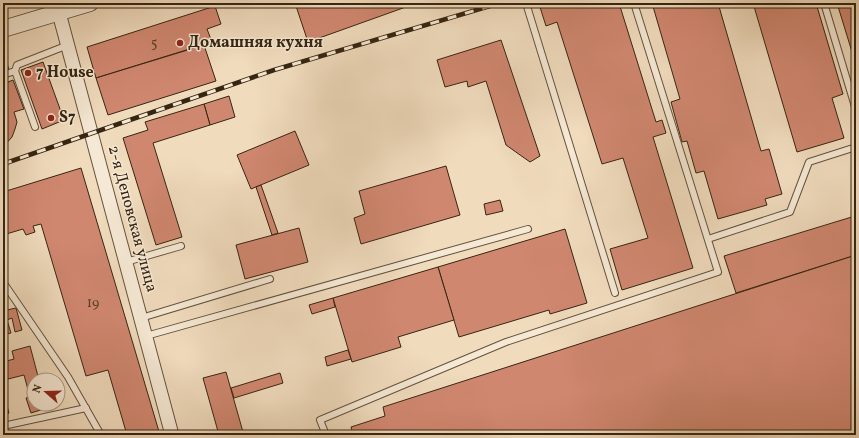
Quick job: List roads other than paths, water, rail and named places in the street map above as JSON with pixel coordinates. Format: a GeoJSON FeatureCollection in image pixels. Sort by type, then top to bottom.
{"type":"FeatureCollection","features":[{"type":"Feature","properties":{"kind":"street"},"geometry":{"type":"LineString","coordinates":[[3,29],[82,4]]}},
{"type":"Feature","properties":{"kind":"street","name":"2-я Деповская улица"},"geometry":{"type":"LineString","coordinates":[[59,12],[172,435]]}},
{"type":"Feature","properties":{"kind":"lane"},"geometry":{"type":"LineString","coordinates":[[526,3],[615,293]]}},
{"type":"Feature","properties":{"kind":"lane"},"geometry":{"type":"LineString","coordinates":[[326,435],[320,420],[506,342],[718,272],[634,3]]}},
{"type":"Feature","properties":{"kind":"lane"},"geometry":{"type":"LineString","coordinates":[[824,3],[856,110]]}},
{"type":"Feature","properties":{"kind":"lane"},"geometry":{"type":"LineString","coordinates":[[35,127],[15,71],[17,65],[68,45]]}},
{"type":"Feature","properties":{"kind":"lane"},"geometry":{"type":"LineString","coordinates":[[3,75],[15,71]]}},
{"type":"Feature","properties":{"kind":"lane"},"geometry":{"type":"LineString","coordinates":[[708,239],[790,212],[809,162],[856,147]]}},
{"type":"Feature","properties":{"kind":"lane"},"geometry":{"type":"LineString","coordinates":[[146,336],[528,229]]}},
{"type":"Feature","properties":{"kind":"lane"},"geometry":{"type":"LineString","coordinates":[[126,262],[181,246]]}},
{"type":"Feature","properties":{"kind":"lane"},"geometry":{"type":"LineString","coordinates":[[141,318],[270,279]]}},
{"type":"Feature","properties":{"kind":"lane"},"geometry":{"type":"LineString","coordinates":[[3,282],[68,377],[101,435]]}},
{"type":"Feature","properties":{"kind":"lane"},"geometry":{"type":"LineString","coordinates":[[3,426],[86,408]]}},
{"type":"Feature","properties":{"kind":"railway"},"geometry":{"type":"LineString","coordinates":[[3,164],[274,70],[500,3]]}},
{"type":"Feature","properties":{"kind":"place","name":"Домашняя кухня"},"geometry":{"type":"Point","coordinates":[180,43]}},
{"type":"Feature","properties":{"kind":"place","name":"7 House"},"geometry":{"type":"Point","coordinates":[28,73]}},
{"type":"Feature","properties":{"kind":"place","name":"S7"},"geometry":{"type":"Point","coordinates":[51,118]}}]}
